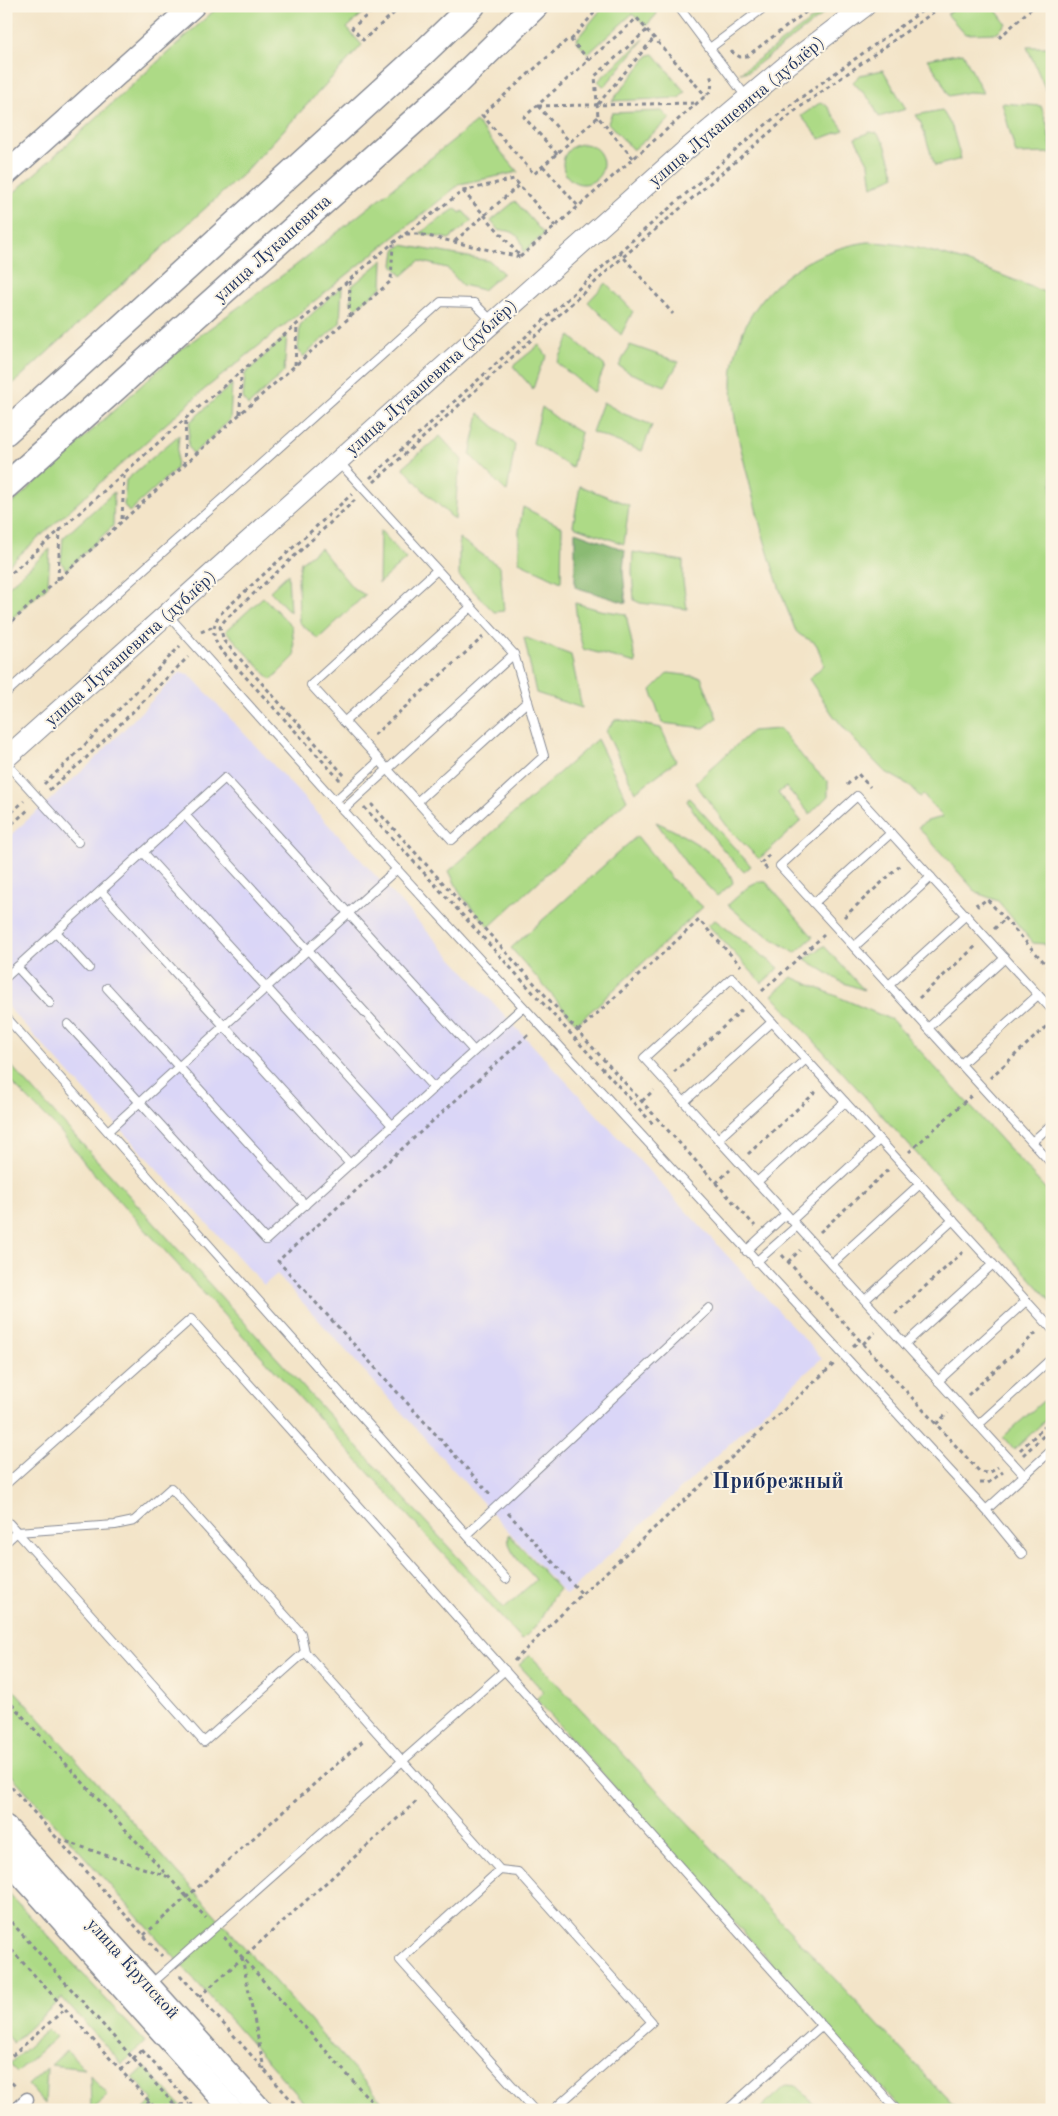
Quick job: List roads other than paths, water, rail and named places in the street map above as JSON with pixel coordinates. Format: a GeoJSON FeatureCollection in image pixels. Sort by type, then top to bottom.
{"type":"FeatureCollection","features":[{"type":"Feature","properties":{"kind":"main road"},"geometry":{"type":"LineString","coordinates":[[6,174],[193,6]]}},
{"type":"Feature","properties":{"kind":"main road"},"geometry":{"type":"LineString","coordinates":[[6,432],[422,54],[472,6]]}},
{"type":"Feature","properties":{"kind":"main road","name":"улица Лукашевича"},"geometry":{"type":"LineString","coordinates":[[6,486],[452,88],[535,6]]}},
{"type":"Feature","properties":{"kind":"main road","name":"улица Крупской"},"geometry":{"type":"LineString","coordinates":[[6,1827],[261,2110]]}},
{"type":"Feature","properties":{"kind":"main road","name":"улица Крупской"},"geometry":{"type":"LineString","coordinates":[[6,1858],[232,2110]]}},
{"type":"Feature","properties":{"kind":"street","name":"улица Лукашевича (дублёр)"},"geometry":{"type":"LineString","coordinates":[[6,758],[493,322],[747,98],[865,6]]}},
{"type":"Feature","properties":{"kind":"street"},"geometry":{"type":"LineString","coordinates":[[14,2110],[26,2099]]}},
{"type":"Feature","properties":{"kind":"lane"},"geometry":{"type":"LineString","coordinates":[[678,6],[747,98]]}},
{"type":"Feature","properties":{"kind":"lane"},"geometry":{"type":"LineString","coordinates":[[710,48],[766,6]]}},
{"type":"Feature","properties":{"kind":"lane"},"geometry":{"type":"LineString","coordinates":[[6,693],[441,302],[474,303],[493,322]]}},
{"type":"Feature","properties":{"kind":"lane"},"geometry":{"type":"LineString","coordinates":[[337,461],[361,486],[514,654],[544,756],[452,840],[311,685],[437,570]]}},
{"type":"Feature","properties":{"kind":"lane"},"geometry":{"type":"LineString","coordinates":[[344,722],[471,607]]}},
{"type":"Feature","properties":{"kind":"lane"},"geometry":{"type":"LineString","coordinates":[[167,614],[539,1025],[842,1356],[986,1510],[1022,1554]]}},
{"type":"Feature","properties":{"kind":"lane"},"geometry":{"type":"LineString","coordinates":[[343,810],[514,654]]}},
{"type":"Feature","properties":{"kind":"lane"},"geometry":{"type":"LineString","coordinates":[[417,802],[528,701]]}},
{"type":"Feature","properties":{"kind":"lane"},"geometry":{"type":"LineString","coordinates":[[335,801],[379,761]]}},
{"type":"Feature","properties":{"kind":"lane"},"geometry":{"type":"LineString","coordinates":[[6,763],[78,842]]}},
{"type":"Feature","properties":{"kind":"lane"},"geometry":{"type":"LineString","coordinates":[[6,977],[225,778],[474,1051]]}},
{"type":"Feature","properties":{"kind":"lane"},"geometry":{"type":"LineString","coordinates":[[1052,1010],[857,796],[780,866],[1052,1164]]}},
{"type":"Feature","properties":{"kind":"lane"},"geometry":{"type":"LineString","coordinates":[[185,815],[434,1088]]}},
{"type":"Feature","properties":{"kind":"lane"},"geometry":{"type":"LineString","coordinates":[[814,903],[891,833]]}},
{"type":"Feature","properties":{"kind":"lane"},"geometry":{"type":"LineString","coordinates":[[144,852],[392,1125]]}},
{"type":"Feature","properties":{"kind":"lane"},"geometry":{"type":"LineString","coordinates":[[108,1131],[397,869]]}},
{"type":"Feature","properties":{"kind":"lane"},"geometry":{"type":"LineString","coordinates":[[854,948],[931,877]]}},
{"type":"Feature","properties":{"kind":"lane"},"geometry":{"type":"LineString","coordinates":[[101,891],[350,1164]]}},
{"type":"Feature","properties":{"kind":"lane"},"geometry":{"type":"LineString","coordinates":[[889,985],[966,915]]}},
{"type":"Feature","properties":{"kind":"lane"},"geometry":{"type":"LineString","coordinates":[[56,932],[89,968]]}},
{"type":"Feature","properties":{"kind":"lane"},"geometry":{"type":"LineString","coordinates":[[928,1028],[1005,958]]}},
{"type":"Feature","properties":{"kind":"lane"},"geometry":{"type":"LineString","coordinates":[[17,967],[50,1003]]}},
{"type":"Feature","properties":{"kind":"lane"},"geometry":{"type":"LineString","coordinates":[[1024,1475],[644,1058],[732,978],[1049,1326]]}},
{"type":"Feature","properties":{"kind":"lane"},"geometry":{"type":"LineString","coordinates":[[107,988],[305,1205]]}},
{"type":"Feature","properties":{"kind":"lane"},"geometry":{"type":"LineString","coordinates":[[961,1064],[1038,994]]}},
{"type":"Feature","properties":{"kind":"lane"},"geometry":{"type":"LineString","coordinates":[[68,1024],[266,1240],[523,1007]]}},
{"type":"Feature","properties":{"kind":"lane"},"geometry":{"type":"LineString","coordinates":[[6,1017],[506,1579]]}},
{"type":"Feature","properties":{"kind":"lane"},"geometry":{"type":"LineString","coordinates":[[684,1102],[772,1022]]}},
{"type":"Feature","properties":{"kind":"lane"},"geometry":{"type":"LineString","coordinates":[[718,1139],[806,1059]]}},
{"type":"Feature","properties":{"kind":"lane"},"geometry":{"type":"LineString","coordinates":[[757,1182],[845,1102]]}},
{"type":"Feature","properties":{"kind":"lane"},"geometry":{"type":"LineString","coordinates":[[1032,1142],[1052,1124]]}},
{"type":"Feature","properties":{"kind":"lane"},"geometry":{"type":"LineString","coordinates":[[756,1262],[792,1220],[880,1140]]}},
{"type":"Feature","properties":{"kind":"lane"},"geometry":{"type":"LineString","coordinates":[[832,1264],[920,1184]]}},
{"type":"Feature","properties":{"kind":"lane"},"geometry":{"type":"LineString","coordinates":[[746,1251],[792,1220]]}},
{"type":"Feature","properties":{"kind":"lane"},"geometry":{"type":"LineString","coordinates":[[865,1300],[953,1220]]}},
{"type":"Feature","properties":{"kind":"lane"},"geometry":{"type":"LineString","coordinates":[[905,1344],[993,1264]]}},
{"type":"Feature","properties":{"kind":"lane"},"geometry":{"type":"LineString","coordinates":[[938,1381],[1026,1301]]}},
{"type":"Feature","properties":{"kind":"lane"},"geometry":{"type":"LineString","coordinates":[[467,1534],[709,1308]]}},
{"type":"Feature","properties":{"kind":"lane"},"geometry":{"type":"LineString","coordinates":[[6,1484],[192,1319],[897,2110]]}},
{"type":"Feature","properties":{"kind":"lane"},"geometry":{"type":"LineString","coordinates":[[978,1424],[1052,1358]]}},
{"type":"Feature","properties":{"kind":"lane"},"geometry":{"type":"LineString","coordinates":[[986,1510],[1052,1450]]}},
{"type":"Feature","properties":{"kind":"lane"},"geometry":{"type":"LineString","coordinates":[[6,1542],[17,1532],[115,1525],[134,1521],[171,1488],[301,1633],[305,1652],[500,1870],[518,1872],[652,2022],[553,2110]]}},
{"type":"Feature","properties":{"kind":"lane"},"geometry":{"type":"LineString","coordinates":[[6,1520],[204,1742],[305,1652]]}},
{"type":"Feature","properties":{"kind":"lane"},"geometry":{"type":"LineString","coordinates":[[150,1986],[505,1670]]}},
{"type":"Feature","properties":{"kind":"lane"},"geometry":{"type":"LineString","coordinates":[[500,1870],[400,1960],[534,2110]]}},
{"type":"Feature","properties":{"kind":"lane"},"geometry":{"type":"LineString","coordinates":[[727,2110],[822,2025]]}},
{"type":"Feature","properties":{"kind":"lane"},"geometry":{"type":"LineString","coordinates":[[6,2106],[8,2110]]}},
{"type":"Feature","properties":{"kind":"district","name":"Прибрежный"},"geometry":{"type":"Point","coordinates":[778,1480]}}]}
